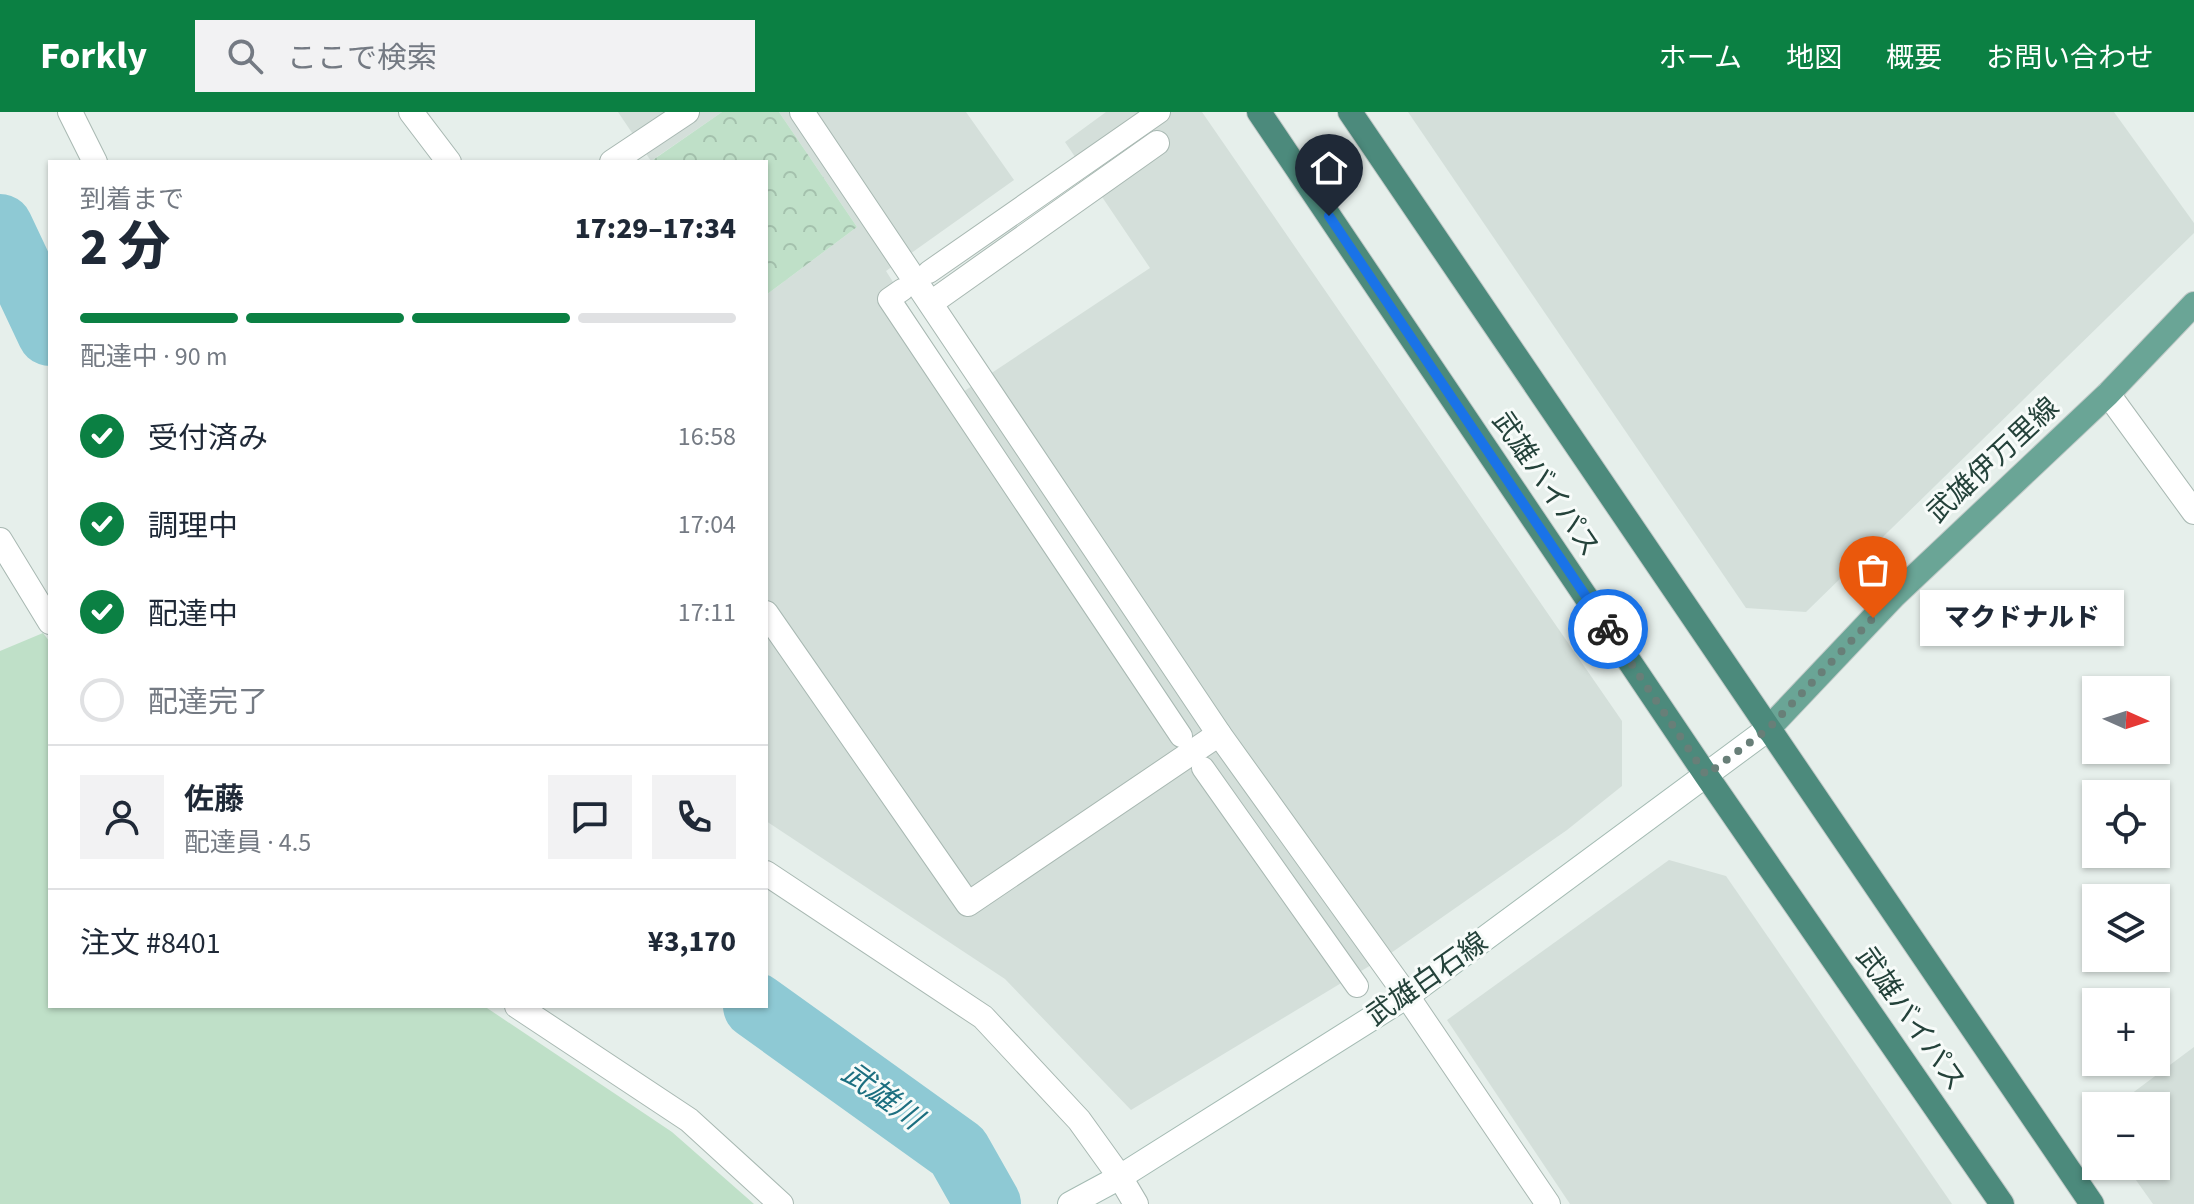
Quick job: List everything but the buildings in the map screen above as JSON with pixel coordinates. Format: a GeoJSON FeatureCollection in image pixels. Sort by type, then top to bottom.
{"type":"FeatureCollection","features":[{"type":"Feature","properties":{"kind":"highway","name":"武雄バイパス"},"geometry":{"type":"LineString","coordinates":[[1259,112],[1706,775],[2002,1204]]}},
{"type":"Feature","properties":{"kind":"highway","name":"武雄バイパス"},"geometry":{"type":"LineString","coordinates":[[1350,112],[2092,1204]]}},
{"type":"Feature","properties":{"kind":"main road","name":"武雄伊万里線"},"geometry":{"type":"LineString","coordinates":[[1768,729],[1894,596],[2108,394],[2194,304]]}},
{"type":"Feature","properties":{"kind":"street"},"geometry":{"type":"LineString","coordinates":[[70,112],[94,160]]}},
{"type":"Feature","properties":{"kind":"street"},"geometry":{"type":"LineString","coordinates":[[411,112],[447,160]]}},
{"type":"Feature","properties":{"kind":"street"},"geometry":{"type":"LineString","coordinates":[[615,160],[687,112]]}},
{"type":"Feature","properties":{"kind":"street"},"geometry":{"type":"LineString","coordinates":[[802,112],[1219,734],[1407,996],[1548,1204]]}},
{"type":"Feature","properties":{"kind":"street"},"geometry":{"type":"LineString","coordinates":[[929,272],[1159,112]]}},
{"type":"Feature","properties":{"kind":"street"},"geometry":{"type":"LineString","coordinates":[[931,303],[1157,143]]}},
{"type":"Feature","properties":{"kind":"street"},"geometry":{"type":"LineString","coordinates":[[902,290],[889,299],[1181,736]]}},
{"type":"Feature","properties":{"kind":"street"},"geometry":{"type":"LineString","coordinates":[[2108,394],[2194,512]]}},
{"type":"Feature","properties":{"kind":"street"},"geometry":{"type":"LineString","coordinates":[[0,540],[48,619]]}},
{"type":"Feature","properties":{"kind":"street"},"geometry":{"type":"LineString","coordinates":[[768,616],[968,904],[1219,734]]}},
{"type":"Feature","properties":{"kind":"street","name":"武雄白石線"},"geometry":{"type":"LineString","coordinates":[[1070,1204],[1118,1178],[1407,996],[1768,729]]}},
{"type":"Feature","properties":{"kind":"street"},"geometry":{"type":"LineString","coordinates":[[1203,768],[1357,986]]}},
{"type":"Feature","properties":{"kind":"street"},"geometry":{"type":"LineString","coordinates":[[768,874],[983,1017],[1079,1120],[1136,1204]]}},
{"type":"Feature","properties":{"kind":"street"},"geometry":{"type":"LineString","coordinates":[[520,1008],[689,1120],[781,1204]]}},
{"type":"Feature","properties":{"kind":"shaded area"},"geometry":{"type":"Polygon","coordinates":[[[618,112],[722,112],[652,160],[618,112]]]}},
{"type":"Feature","properties":{"kind":"shaded area"},"geometry":{"type":"Polygon","coordinates":[[[779,112],[966,112],[1014,180],[886,271],[963,392],[1150,268],[1065,142],[1106,112],[1202,112],[1622,721],[1622,786],[1567,830],[1391,953],[1131,1110],[1005,979],[768,822],[768,294],[857,227],[779,112]]]}},
{"type":"Feature","properties":{"kind":"shaded area"},"geometry":{"type":"Polygon","coordinates":[[[1408,112],[2114,112],[2194,223],[2194,233],[1806,612],[1746,608],[1408,112]]]}},
{"type":"Feature","properties":{"kind":"shaded area"},"geometry":{"type":"Polygon","coordinates":[[[1669,860],[1726,876],[1952,1204],[1570,1204],[1447,1020],[1669,860]]]}},
{"type":"Feature","properties":{"kind":"shaded area"},"geometry":{"type":"Polygon","coordinates":[[[2194,1047],[2194,1204],[2153,1204],[2136,1180],[2170,1180],[2170,1092],[2134,1092],[2155,1076],[2170,1076],[2170,1065],[2194,1047]]]}},
{"type":"Feature","properties":{"kind":"green space"},"geometry":{"type":"Polygon","coordinates":[[[722,112],[779,112],[857,227],[768,294],[768,160],[653,160],[722,112]]]}},
{"type":"Feature","properties":{"kind":"green space"},"geometry":{"type":"Polygon","coordinates":[[[43,633],[48,639],[48,1008],[487,1008],[672,1132],[754,1204],[0,1204],[0,651],[43,633]]]}},
{"type":"Feature","properties":{"kind":"waterway","name":"武雄川"},"geometry":{"type":"LineString","coordinates":[[0,227],[48,329]]}},
{"type":"Feature","properties":{"kind":"waterway","name":"武雄川"},"geometry":{"type":"LineString","coordinates":[[759,1008],[958,1151],[988,1204]]}},
{"type":"Feature","properties":{"kind":"way so far"},"geometry":{"type":"LineString","coordinates":[[1608,629],[1706,775],[1768,729],[1873,618]]}},
{"type":"Feature","properties":{"kind":"place","name":"マクドナルド"},"geometry":{"type":"Point","coordinates":[1873,618]}},
{"type":"Feature","properties":{"kind":"route"},"geometry":{"type":"LineString","coordinates":[[1329,216],[1608,629]]}}]}
